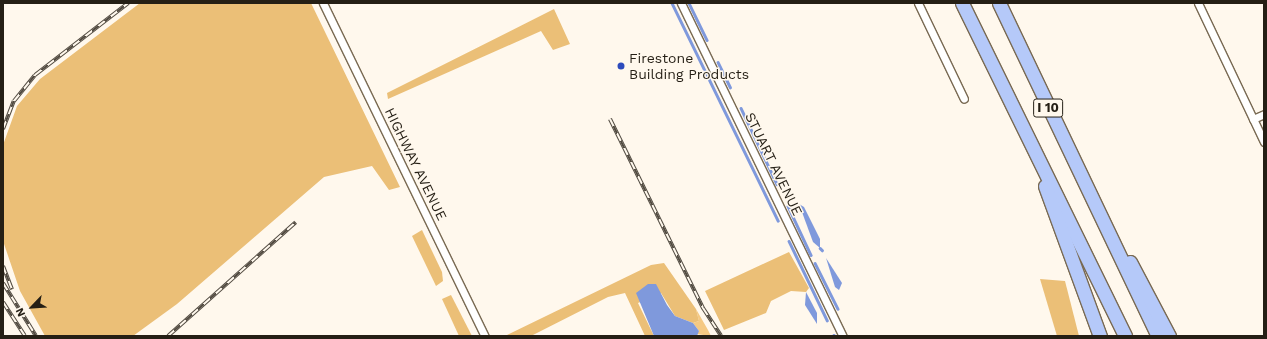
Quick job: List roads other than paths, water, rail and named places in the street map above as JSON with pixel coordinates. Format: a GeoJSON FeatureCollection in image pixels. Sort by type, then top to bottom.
{"type":"FeatureCollection","features":[{"type":"Feature","properties":{"kind":"highway","name":"I 10"},"geometry":{"type":"LineString","coordinates":[[962,3],[1125,336]]}},
{"type":"Feature","properties":{"kind":"highway","name":"I 10"},"geometry":{"type":"LineString","coordinates":[[999,3],[1092,203],[1158,336]]}},
{"type":"Feature","properties":{"kind":"highway"},"geometry":{"type":"LineString","coordinates":[[1037,154],[1045,186],[1100,336]]}},
{"type":"Feature","properties":{"kind":"highway"},"geometry":{"type":"LineString","coordinates":[[1092,203],[1140,278],[1169,336]]}},
{"type":"Feature","properties":{"kind":"street","name":"HIGHWAY AVENUE"},"geometry":{"type":"LineString","coordinates":[[323,3],[485,336]]}},
{"type":"Feature","properties":{"kind":"street","name":"STUART AVENUE"},"geometry":{"type":"LineString","coordinates":[[681,3],[843,336]]}},
{"type":"Feature","properties":{"kind":"street"},"geometry":{"type":"LineString","coordinates":[[918,3],[964,99]]}},
{"type":"Feature","properties":{"kind":"street"},"geometry":{"type":"LineString","coordinates":[[1198,3],[1264,142]]}},
{"type":"Feature","properties":{"kind":"street"},"geometry":{"type":"LineString","coordinates":[[1253,119],[1264,114]]}},
{"type":"Feature","properties":{"kind":"water"},"geometry":{"type":"Polygon","coordinates":[[[799,204],[804,207],[820,239],[820,248],[813,242],[799,204]]]}},
{"type":"Feature","properties":{"kind":"water"},"geometry":{"type":"Polygon","coordinates":[[[826,258],[842,283],[839,290],[835,287],[826,258]]]}},
{"type":"Feature","properties":{"kind":"water"},"geometry":{"type":"Polygon","coordinates":[[[648,284],[656,284],[667,305],[675,316],[693,323],[699,331],[697,336],[654,336],[636,293],[648,284]]]}},
{"type":"Feature","properties":{"kind":"water"},"geometry":{"type":"Polygon","coordinates":[[[806,292],[817,313],[817,324],[805,305],[806,292]]]}},
{"type":"Feature","properties":{"kind":"waterway"},"geometry":{"type":"LineString","coordinates":[[672,3],[778,220]]}},
{"type":"Feature","properties":{"kind":"waterway"},"geometry":{"type":"LineString","coordinates":[[689,3],[707,40]]}},
{"type":"Feature","properties":{"kind":"waterway"},"geometry":{"type":"LineString","coordinates":[[718,62],[730,87]]}},
{"type":"Feature","properties":{"kind":"waterway"},"geometry":{"type":"LineString","coordinates":[[741,108],[777,184]]}},
{"type":"Feature","properties":{"kind":"waterway"},"geometry":{"type":"LineString","coordinates":[[788,206],[811,255]]}},
{"type":"Feature","properties":{"kind":"waterway"},"geometry":{"type":"LineString","coordinates":[[789,241],[827,320]]}},
{"type":"Feature","properties":{"kind":"waterway"},"geometry":{"type":"LineString","coordinates":[[815,263],[838,309]]}},
{"type":"Feature","properties":{"kind":"railway"},"geometry":{"type":"LineString","coordinates":[[3,129],[14,101],[35,75],[128,3]]}},
{"type":"Feature","properties":{"kind":"railway"},"geometry":{"type":"LineString","coordinates":[[610,119],[703,308],[721,336]]}},
{"type":"Feature","properties":{"kind":"railway"},"geometry":{"type":"LineString","coordinates":[[168,336],[296,222]]}},
{"type":"Feature","properties":{"kind":"railway"},"geometry":{"type":"LineString","coordinates":[[3,266],[12,289]]}},
{"type":"Feature","properties":{"kind":"railway"},"geometry":{"type":"LineString","coordinates":[[3,283],[36,336]]}},
{"type":"Feature","properties":{"kind":"railway"},"geometry":{"type":"LineString","coordinates":[[3,302],[25,336]]}},
{"type":"Feature","properties":{"kind":"place","name":"Firestone Building Products"},"geometry":{"type":"Point","coordinates":[621,66]}}]}
